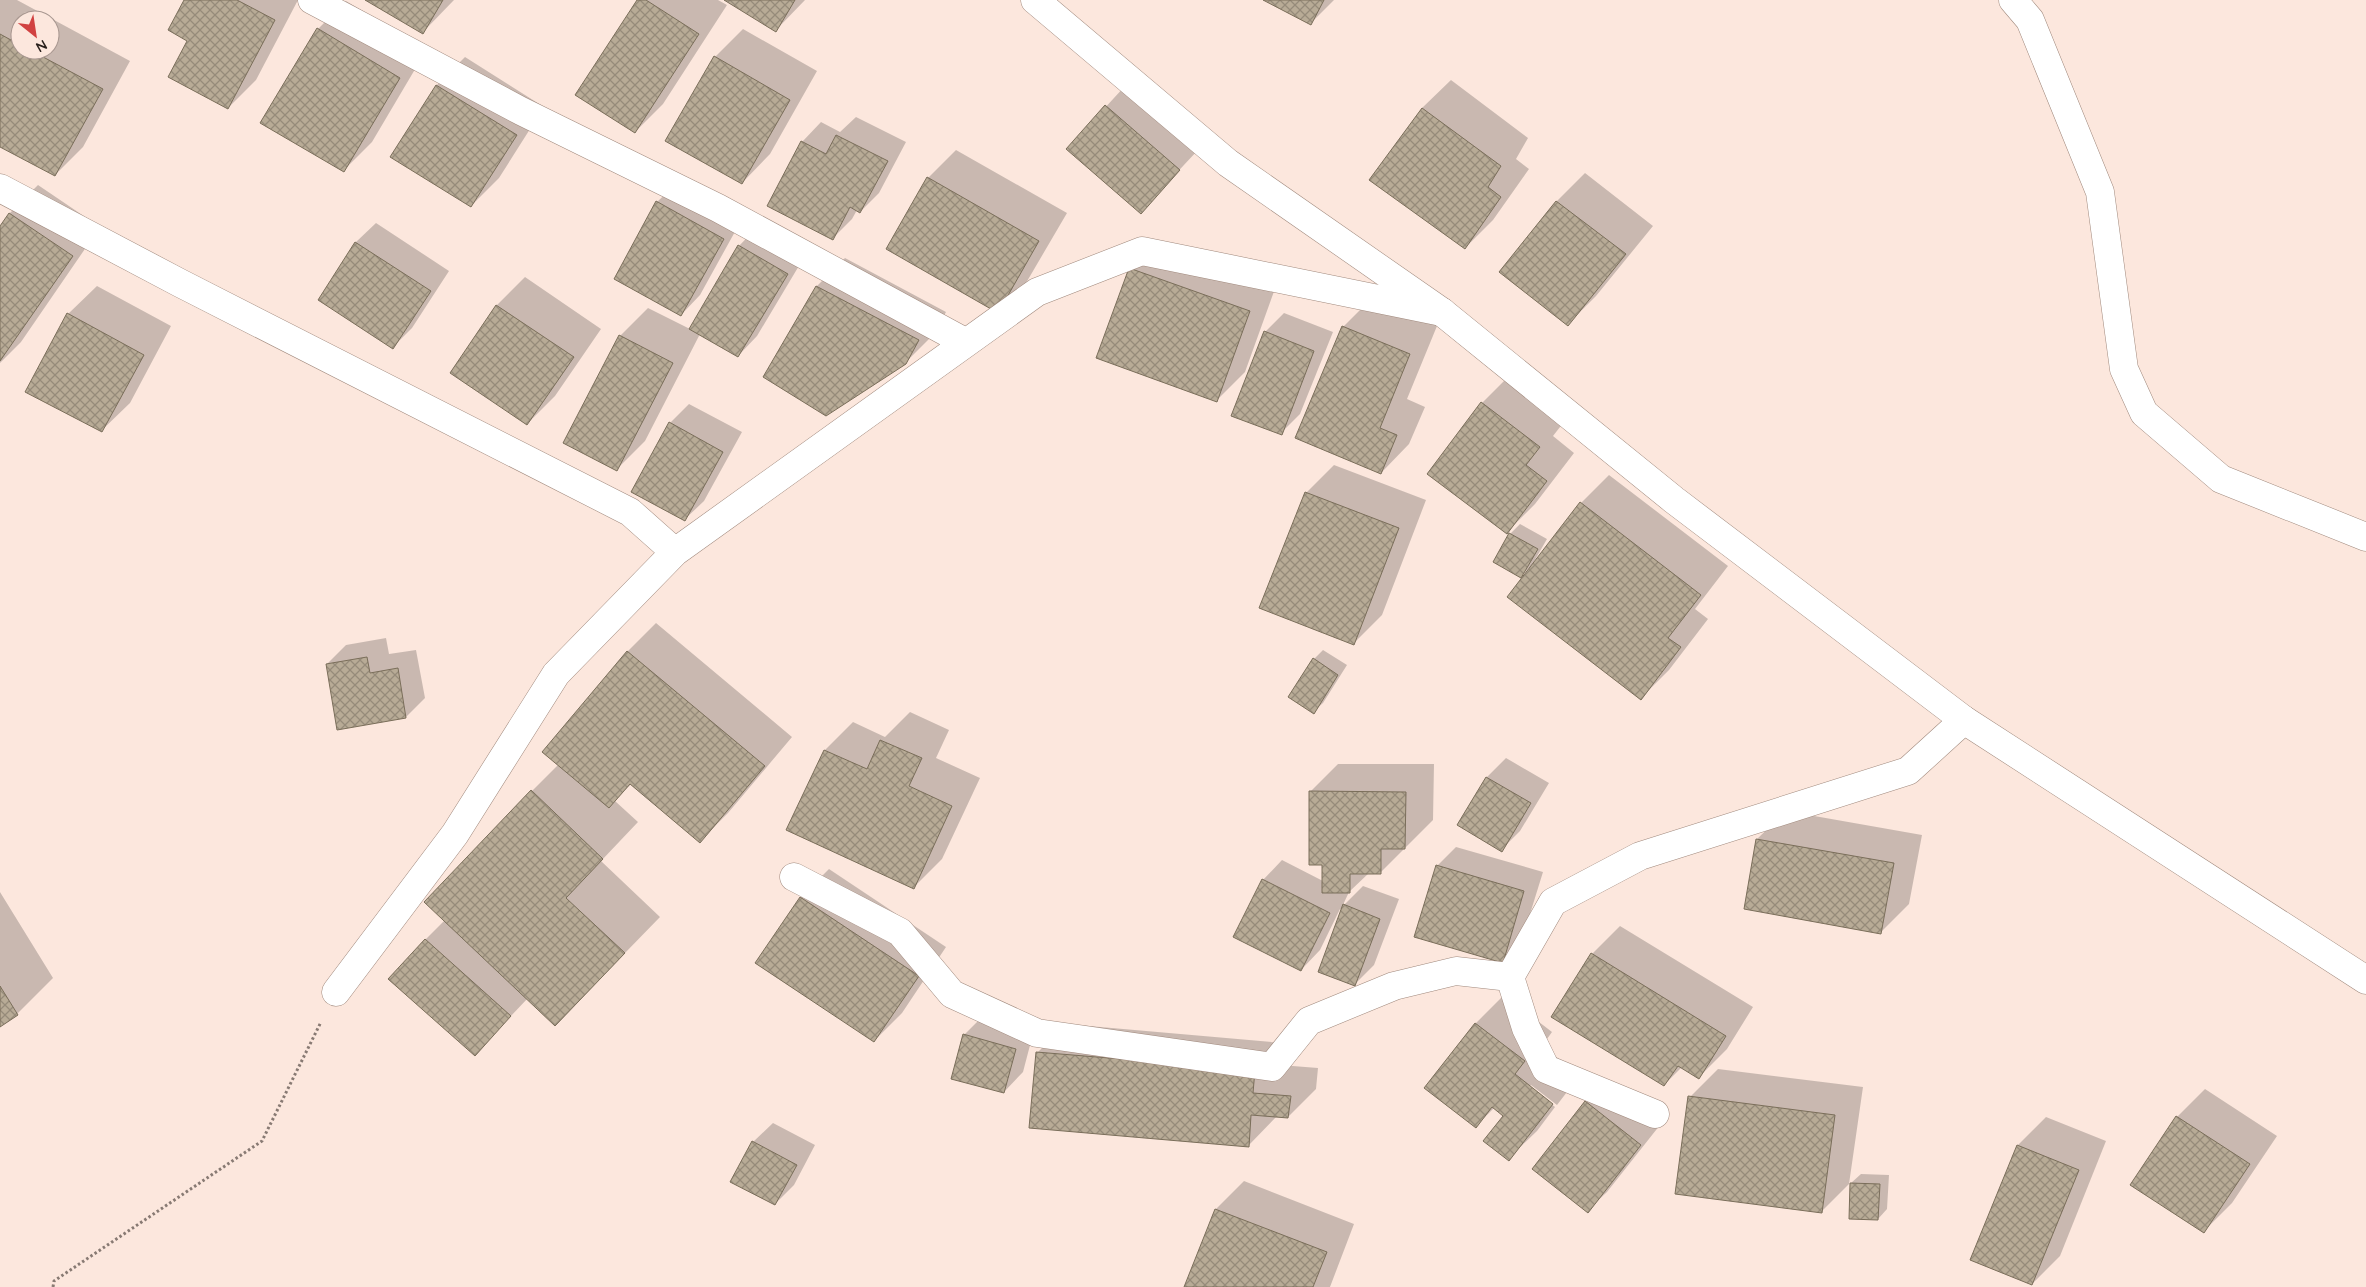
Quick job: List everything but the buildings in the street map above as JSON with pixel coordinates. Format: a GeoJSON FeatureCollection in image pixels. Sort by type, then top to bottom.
{"type":"FeatureCollection","features":[{"type":"Feature","properties":{"kind":"street"},"geometry":{"type":"LineString","coordinates":[[312,0],[521,111],[718,208],[965,342]]}},
{"type":"Feature","properties":{"kind":"street"},"geometry":{"type":"LineString","coordinates":[[1035,0],[1228,163],[1442,312],[1674,500],[1964,720],[2366,980]]}},
{"type":"Feature","properties":{"kind":"street"},"geometry":{"type":"LineString","coordinates":[[2012,0],[2030,20],[2100,192],[2124,369],[2144,413],[2220,479],[2366,537]]}},
{"type":"Feature","properties":{"kind":"street"},"geometry":{"type":"LineString","coordinates":[[0,188],[630,512],[675,552]]}},
{"type":"Feature","properties":{"kind":"street"},"geometry":{"type":"LineString","coordinates":[[336,992],[455,834],[556,674],[675,552],[1037,292],[1142,251],[1442,312]]}},
{"type":"Feature","properties":{"kind":"street"},"geometry":{"type":"LineString","coordinates":[[1655,1114],[1546,1069],[1526,1028],[1510,978],[1553,902],[1640,856],[1908,771],[1964,720]]}},
{"type":"Feature","properties":{"kind":"street"},"geometry":{"type":"LineString","coordinates":[[794,877],[900,932],[952,994],[1037,1033],[1272,1067],[1309,1021],[1394,986],[1456,971],[1510,978]]}},
{"type":"Feature","properties":{"kind":"path"},"geometry":{"type":"LineString","coordinates":[[53,1287],[54,1281],[262,1141],[336,992]]}}]}
